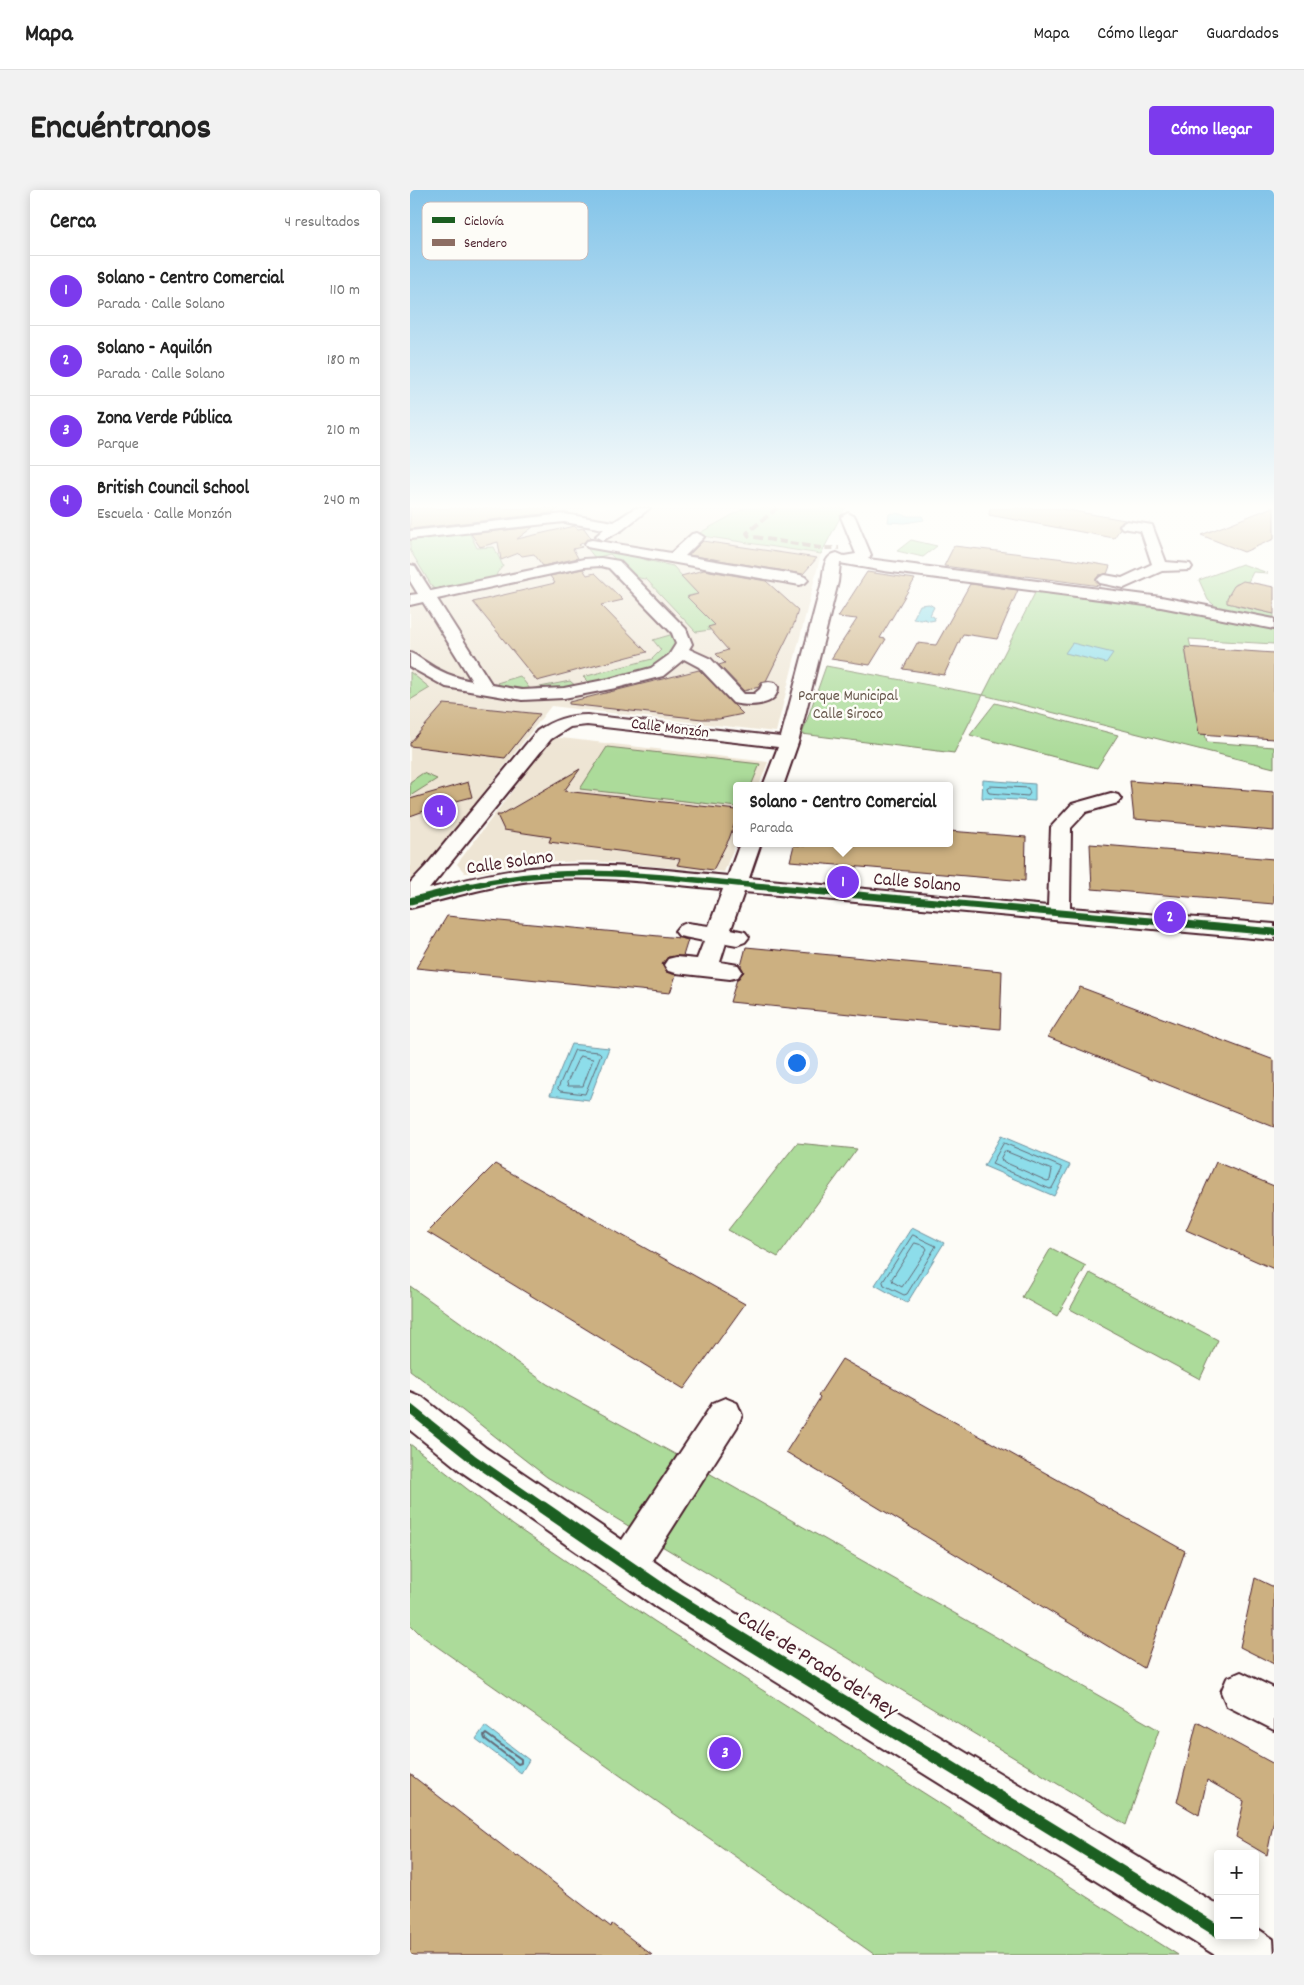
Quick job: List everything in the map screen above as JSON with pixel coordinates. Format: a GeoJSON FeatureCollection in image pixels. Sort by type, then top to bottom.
{"type":"FeatureCollection","features":[{"type":"Feature","properties":{"kind":"street"},"geometry":{"type":"LineString","coordinates":[[424,590],[486,689]]}},
{"type":"Feature","properties":{"kind":"street"},"geometry":{"type":"LineString","coordinates":[[410,600],[455,590]]}},
{"type":"Feature","properties":{"kind":"street"},"geometry":{"type":"LineString","coordinates":[[410,658],[418,665],[452,683],[522,695],[564,692],[610,684],[657,672],[676,658],[684,644],[680,632],[640,590]]}},
{"type":"Feature","properties":{"kind":"street"},"geometry":{"type":"LineString","coordinates":[[775,782],[787,749],[827,590]]}},
{"type":"Feature","properties":{"kind":"street"},"geometry":{"type":"LineString","coordinates":[[1069,590],[1162,602],[1274,624]]}},
{"type":"Feature","properties":{"kind":"street"},"geometry":{"type":"LineString","coordinates":[[1194,590],[1200,609]]}},
{"type":"Feature","properties":{"kind":"street"},"geometry":{"type":"LineString","coordinates":[[680,652],[705,663],[740,702],[748,707],[766,707],[776,700],[769,689]]}},
{"type":"Feature","properties":{"kind":"street","name":"Calle Monzón"},"geometry":{"type":"LineString","coordinates":[[410,896],[434,871],[544,735],[553,728],[570,720],[587,720],[787,749]]}},
{"type":"Feature","properties":{"kind":"street"},"geometry":{"type":"LineString","coordinates":[[1059,914],[1061,827],[1079,808],[1111,798]]}},
{"type":"Feature","properties":{"kind":"street"},"geometry":{"type":"LineString","coordinates":[[705,970],[728,935],[733,889],[749,847]]}},
{"type":"Feature","properties":{"kind":"street","name":"Calle Solano"},"geometry":{"type":"LineString","coordinates":[[410,901],[480,882],[528,875],[579,872],[733,889],[1274,932]]}},
{"type":"Feature","properties":{"kind":"street","name":"Calle Solano"},"geometry":{"type":"LineString","coordinates":[[1197,926],[1274,945]]}},
{"type":"Feature","properties":{"kind":"street"},"geometry":{"type":"LineString","coordinates":[[687,931],[728,935]]}},
{"type":"Feature","properties":{"kind":"street"},"geometry":{"type":"LineString","coordinates":[[676,965],[705,970],[730,971]]}},
{"type":"Feature","properties":{"kind":"street","name":"Calle de Prado del Rey"},"geometry":{"type":"LineString","coordinates":[[410,1410],[474,1460],[628,1566],[862,1714],[1214,1929]]}},
{"type":"Feature","properties":{"kind":"street"},"geometry":{"type":"LineString","coordinates":[[628,1566],[725,1415]]}},
{"type":"Feature","properties":{"kind":"street"},"geometry":{"type":"LineString","coordinates":[[1233,1940],[1257,1955]]}},
{"type":"Feature","properties":{"kind":"shaded area"},"geometry":{"type":"Polygon","coordinates":[[[410,590],[812,590],[776,732],[551,706],[410,888],[410,590]]]}},
{"type":"Feature","properties":{"kind":"shaded area"},"geometry":{"type":"Polygon","coordinates":[[[553,737],[768,762],[760,782],[733,782],[734,847],[724,872],[592,861],[529,863],[465,873],[457,864],[553,737]]]}},
{"type":"Feature","properties":{"kind":"green space"},"geometry":{"type":"Polygon","coordinates":[[[657,590],[695,590],[698,594],[688,596],[717,625],[708,627],[710,630],[696,632],[657,590]]]}},
{"type":"Feature","properties":{"kind":"green space"},"geometry":{"type":"Polygon","coordinates":[[[1204,590],[1232,590],[1227,600],[1237,606],[1274,614],[1274,621],[1219,609],[1208,600],[1204,590]]]}},
{"type":"Feature","properties":{"kind":"green space"},"geometry":{"type":"Polygon","coordinates":[[[1036,591],[1199,613],[1274,628],[1274,644],[1189,639],[1191,648],[1185,647],[1199,733],[1205,734],[1207,742],[1274,747],[1274,768],[983,695],[1036,591]]]}},
{"type":"Feature","properties":{"kind":"green space"},"geometry":{"type":"Polygon","coordinates":[[[680,632],[684,644],[662,668],[590,684],[583,677],[652,659],[661,650],[653,640],[680,632]]]}},
{"type":"Feature","properties":{"kind":"green space","name":"Parque Municipal Calle Siroco"},"geometry":{"type":"Polygon","coordinates":[[[826,666],[983,695],[954,753],[802,734],[826,666]]]}},
{"type":"Feature","properties":{"kind":"green space"},"geometry":{"type":"Polygon","coordinates":[[[410,672],[430,688],[410,700],[410,672]]]}},
{"type":"Feature","properties":{"kind":"green space"},"geometry":{"type":"Polygon","coordinates":[[[520,676],[530,689],[570,681],[577,687],[522,695],[497,683],[520,676]]]}},
{"type":"Feature","properties":{"kind":"green space"},"geometry":{"type":"Polygon","coordinates":[[[995,703],[1118,735],[1097,768],[970,735],[995,703]]]}},
{"type":"Feature","properties":{"kind":"green space"},"geometry":{"type":"Polygon","coordinates":[[[607,747],[760,764],[753,782],[733,782],[733,807],[580,789],[607,747]]]}},
{"type":"Feature","properties":{"kind":"green space"},"geometry":{"type":"Polygon","coordinates":[[[423,773],[437,779],[410,796],[410,782],[423,773]]]}},
{"type":"Feature","properties":{"kind":"green space"},"geometry":{"type":"Polygon","coordinates":[[[797,1143],[857,1149],[778,1257],[728,1230],[797,1143]]]}},
{"type":"Feature","properties":{"kind":"green space"},"geometry":{"type":"Polygon","coordinates":[[[1051,1248],[1086,1266],[1057,1316],[1022,1297],[1051,1248]]]}},
{"type":"Feature","properties":{"kind":"green space"},"geometry":{"type":"Polygon","coordinates":[[[1090,1273],[1218,1340],[1200,1379],[1070,1309],[1090,1273]]]}},
{"type":"Feature","properties":{"kind":"green space"},"geometry":{"type":"Polygon","coordinates":[[[410,1286],[547,1384],[693,1464],[1159,1730],[1126,1825],[547,1477],[410,1370],[410,1286]]]}},
{"type":"Feature","properties":{"kind":"green space"},"geometry":{"type":"Polygon","coordinates":[[[410,1444],[513,1525],[654,1621],[1178,1955],[875,1955],[422,1636],[410,1624],[410,1444]]]}},
{"type":"Feature","properties":{"kind":"water"},"geometry":{"type":"Polygon","coordinates":[[[929,604],[934,607],[930,615],[935,620],[913,619],[920,605],[929,604]]]}},
{"type":"Feature","properties":{"kind":"water"},"geometry":{"type":"Polygon","coordinates":[[[1072,643],[1113,653],[1106,663],[1065,653],[1072,643]]]}},
{"type":"Feature","properties":{"kind":"water"},"geometry":{"type":"Polygon","coordinates":[[[983,780],[1035,784],[1035,801],[982,798],[983,780]]]}},
{"type":"Feature","properties":{"kind":"water"},"geometry":{"type":"Polygon","coordinates":[[[571,1044],[609,1048],[589,1100],[550,1095],[571,1044]]]}},
{"type":"Feature","properties":{"kind":"water"},"geometry":{"type":"Polygon","coordinates":[[[1001,1136],[1070,1165],[1054,1196],[984,1166],[1001,1136]]]}},
{"type":"Feature","properties":{"kind":"water"},"geometry":{"type":"Polygon","coordinates":[[[912,1227],[944,1243],[907,1303],[875,1285],[912,1227]]]}},
{"type":"Feature","properties":{"kind":"water"},"geometry":{"type":"Polygon","coordinates":[[[485,1726],[529,1760],[521,1773],[476,1739],[485,1726]]]}},
{"type":"Feature","properties":{"kind":"building"},"geometry":{"type":"Polygon","coordinates":[[[523,590],[613,590],[623,600],[601,605],[647,652],[537,681],[473,602],[523,590]]]}},
{"type":"Feature","properties":{"kind":"building"},"geometry":{"type":"Polygon","coordinates":[[[695,590],[776,590],[798,610],[794,624],[766,681],[761,682],[759,687],[744,691],[719,665],[725,663],[716,654],[728,650],[708,627],[715,625],[687,597],[698,594],[695,590]]]}},
{"type":"Feature","properties":{"kind":"building"},"geometry":{"type":"Polygon","coordinates":[[[855,590],[908,590],[880,638],[886,639],[870,665],[831,659],[857,619],[838,617],[855,590]]]}},
{"type":"Feature","properties":{"kind":"building"},"geometry":{"type":"Polygon","coordinates":[[[966,590],[1018,590],[997,639],[963,634],[944,675],[903,669],[917,643],[936,645],[966,590]]]}},
{"type":"Feature","properties":{"kind":"building"},"geometry":{"type":"Polygon","coordinates":[[[1231,590],[1274,590],[1274,614],[1227,603],[1227,598],[1231,590]]]}},
{"type":"Feature","properties":{"kind":"building"},"geometry":{"type":"Polygon","coordinates":[[[1185,647],[1274,653],[1274,739],[1199,734],[1185,647]]]}},
{"type":"Feature","properties":{"kind":"building"},"geometry":{"type":"Polygon","coordinates":[[[699,670],[743,714],[719,719],[702,719],[569,704],[569,702],[699,670]]]}},
{"type":"Feature","properties":{"kind":"building"},"geometry":{"type":"Polygon","coordinates":[[[444,704],[540,714],[505,758],[410,746],[410,743],[444,704]]]}},
{"type":"Feature","properties":{"kind":"building"},"geometry":{"type":"Polygon","coordinates":[[[580,769],[564,791],[733,810],[733,828],[713,870],[677,865],[680,859],[549,842],[551,837],[504,830],[497,815],[501,815],[580,769]]]}},
{"type":"Feature","properties":{"kind":"building"},"geometry":{"type":"Polygon","coordinates":[[[1130,781],[1274,792],[1274,831],[1134,819],[1130,781]]]}},
{"type":"Feature","properties":{"kind":"building"},"geometry":{"type":"Polygon","coordinates":[[[468,782],[472,797],[410,816],[410,799],[468,782]]]}},
{"type":"Feature","properties":{"kind":"building"},"geometry":{"type":"Polygon","coordinates":[[[953,831],[1026,837],[1025,881],[790,861],[794,847],[953,847],[953,831]]]}},
{"type":"Feature","properties":{"kind":"building"},"geometry":{"type":"Polygon","coordinates":[[[1090,844],[1274,859],[1274,904],[1092,889],[1090,844]]]}},
{"type":"Feature","properties":{"kind":"building"},"geometry":{"type":"Polygon","coordinates":[[[447,916],[688,940],[683,956],[668,957],[662,964],[666,972],[676,975],[670,993],[416,968],[447,916]]]}},
{"type":"Feature","properties":{"kind":"building"},"geometry":{"type":"Polygon","coordinates":[[[746,947],[1002,971],[1000,1029],[730,1002],[737,979],[744,972],[741,966],[746,947]]]}},
{"type":"Feature","properties":{"kind":"building"},"geometry":{"type":"Polygon","coordinates":[[[1080,987],[1274,1060],[1274,1127],[1048,1037],[1080,987]]]}},
{"type":"Feature","properties":{"kind":"building"},"geometry":{"type":"Polygon","coordinates":[[[1216,1162],[1274,1186],[1274,1269],[1186,1230],[1216,1162]]]}},
{"type":"Feature","properties":{"kind":"building"},"geometry":{"type":"Polygon","coordinates":[[[495,1164],[745,1304],[684,1389],[427,1232],[495,1164]]]}},
{"type":"Feature","properties":{"kind":"building"},"geometry":{"type":"Polygon","coordinates":[[[842,1359],[1185,1551],[1144,1668],[786,1452],[842,1359]]]}},
{"type":"Feature","properties":{"kind":"building"},"geometry":{"type":"Polygon","coordinates":[[[1255,1578],[1274,1587],[1274,1664],[1240,1647],[1255,1578]]]}},
{"type":"Feature","properties":{"kind":"building"},"geometry":{"type":"Polygon","coordinates":[[[1197,1722],[1274,1764],[1274,1819],[1267,1855],[1236,1837],[1244,1801],[1207,1780],[1199,1815],[1177,1802],[1197,1722]]]}},
{"type":"Feature","properties":{"kind":"building"},"geometry":{"type":"Polygon","coordinates":[[[410,1774],[517,1857],[518,1855],[611,1927],[612,1924],[652,1955],[410,1955],[410,1774]]]}},
{"type":"Feature","properties":{"kind":"cycle path"},"geometry":{"type":"LineString","coordinates":[[410,901],[511,877],[541,873],[598,873],[642,875],[1274,932]]}},
{"type":"Feature","properties":{"kind":"cycle path"},"geometry":{"type":"LineString","coordinates":[[410,1409],[474,1460],[669,1594],[1214,1929]]}},
{"type":"Feature","properties":{"kind":"place","name":"British Council School"},"geometry":{"type":"Point","coordinates":[440,811]}},
{"type":"Feature","properties":{"kind":"place","name":"Solano - Centro Comercial"},"geometry":{"type":"Point","coordinates":[843,882]}},
{"type":"Feature","properties":{"kind":"place","name":"Solano - Aquilón"},"geometry":{"type":"Point","coordinates":[1170,917]}},
{"type":"Feature","properties":{"kind":"place","name":"Zona Verde Pública"},"geometry":{"type":"Point","coordinates":[725,1753]}}]}
